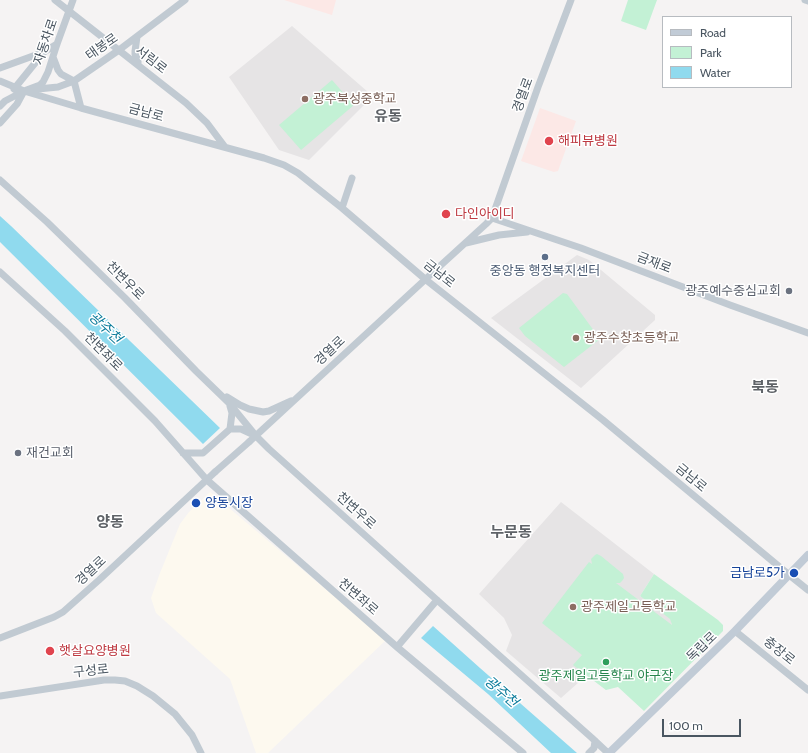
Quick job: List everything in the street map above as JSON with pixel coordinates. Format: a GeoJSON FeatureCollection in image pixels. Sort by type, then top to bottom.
{"type":"FeatureCollection","features":[{"type":"Feature","properties":{"kind":"main road","name":"독립로"},"geometry":{"type":"LineString","coordinates":[[608,753],[735,631],[788,574],[808,555]]}},
{"type":"Feature","properties":{"kind":"street","name":"서림로"},"geometry":{"type":"LineString","coordinates":[[55,0],[191,108],[207,123],[225,147]]}},
{"type":"Feature","properties":{"kind":"street","name":"자동차로"},"geometry":{"type":"LineString","coordinates":[[2,103],[43,82],[48,72],[72,0]]}},
{"type":"Feature","properties":{"kind":"street","name":"태봉로"},"geometry":{"type":"LineString","coordinates":[[24,91],[58,87],[74,81],[119,50],[185,0]]}},
{"type":"Feature","properties":{"kind":"street","name":"경열로"},"geometry":{"type":"LineString","coordinates":[[0,638],[54,617],[67,610],[492,218],[538,87],[571,0]]}},
{"type":"Feature","properties":{"kind":"street"},"geometry":{"type":"LineString","coordinates":[[137,36],[135,54],[138,60],[138,65]]}},
{"type":"Feature","properties":{"kind":"street"},"geometry":{"type":"LineString","coordinates":[[0,68],[44,52],[57,44]]}},
{"type":"Feature","properties":{"kind":"street"},"geometry":{"type":"LineString","coordinates":[[2,103],[44,52]]}},
{"type":"Feature","properties":{"kind":"street"},"geometry":{"type":"LineString","coordinates":[[53,57],[61,74],[74,81],[81,108]]}},
{"type":"Feature","properties":{"kind":"street","name":"금남로"},"geometry":{"type":"LineString","coordinates":[[0,81],[24,91],[81,108],[264,158],[284,165],[298,173],[342,208],[425,279],[603,420],[808,590]]}},
{"type":"Feature","properties":{"kind":"street"},"geometry":{"type":"LineString","coordinates":[[0,123],[17,104],[24,91]]}},
{"type":"Feature","properties":{"kind":"street"},"geometry":{"type":"LineString","coordinates":[[342,208],[352,178]]}},
{"type":"Feature","properties":{"kind":"street","name":"천변우로"},"geometry":{"type":"LineString","coordinates":[[0,180],[92,265],[229,403],[256,436],[437,600],[593,747],[608,753]]}},
{"type":"Feature","properties":{"kind":"street","name":"금재로"},"geometry":{"type":"LineString","coordinates":[[492,218],[581,248],[730,305],[808,332]]}},
{"type":"Feature","properties":{"kind":"street"},"geometry":{"type":"LineString","coordinates":[[464,244],[499,235],[531,231]]}},
{"type":"Feature","properties":{"kind":"street","name":"천변좌로"},"geometry":{"type":"LineString","coordinates":[[0,272],[65,331],[155,421],[207,480],[398,648],[523,753]]}},
{"type":"Feature","properties":{"kind":"street"},"geometry":{"type":"LineString","coordinates":[[216,390],[240,405],[249,409],[263,412],[269,411],[298,397]]}},
{"type":"Feature","properties":{"kind":"street"},"geometry":{"type":"LineString","coordinates":[[229,403],[232,413],[230,429]]}},
{"type":"Feature","properties":{"kind":"street"},"geometry":{"type":"LineString","coordinates":[[183,453],[202,453],[230,429],[241,429],[256,436]]}},
{"type":"Feature","properties":{"kind":"street"},"geometry":{"type":"LineString","coordinates":[[398,648],[437,600]]}},
{"type":"Feature","properties":{"kind":"street","name":"충장로"},"geometry":{"type":"LineString","coordinates":[[735,631],[808,690]]}},
{"type":"Feature","properties":{"kind":"street","name":"구성로"},"geometry":{"type":"LineString","coordinates":[[0,696],[104,680],[125,682],[137,686],[153,696],[175,714],[192,735],[201,753]]}},
{"type":"Feature","properties":{"kind":"shaded area"},"geometry":{"type":"Polygon","coordinates":[[[284,0],[336,0],[332,15],[284,0]]]}},
{"type":"Feature","properties":{"kind":"shaded area","name":"광주북성중학교"},"geometry":{"type":"Polygon","coordinates":[[[292,26],[368,92],[364,105],[309,160],[279,150],[229,77],[292,26]]]}},
{"type":"Feature","properties":{"kind":"shaded area","name":"해피뷰병원"},"geometry":{"type":"Polygon","coordinates":[[[540,108],[576,121],[558,171],[554,172],[521,161],[540,108]]]}},
{"type":"Feature","properties":{"kind":"shaded area","name":"광주수창초등학교"},"geometry":{"type":"Polygon","coordinates":[[[577,255],[589,260],[655,315],[655,320],[581,388],[491,318],[577,255]]]}},
{"type":"Feature","properties":{"kind":"shaded area","name":"양동시장"},"geometry":{"type":"Polygon","coordinates":[[[210,492],[386,640],[268,753],[256,753],[230,679],[156,613],[151,598],[180,524],[189,512],[210,492]]]}},
{"type":"Feature","properties":{"kind":"shaded area","name":"광주제일고등학교"},"geometry":{"type":"Polygon","coordinates":[[[561,502],[654,574],[640,596],[671,619],[672,626],[606,690],[587,675],[561,698],[506,651],[512,635],[504,618],[479,594],[561,502]]]}},
{"type":"Feature","properties":{"kind":"green space"},"geometry":{"type":"Polygon","coordinates":[[[628,0],[657,0],[646,30],[621,21],[628,0]]]}},
{"type":"Feature","properties":{"kind":"green space"},"geometry":{"type":"Polygon","coordinates":[[[332,80],[354,105],[301,150],[279,125],[332,80]]]}},
{"type":"Feature","properties":{"kind":"green space"},"geometry":{"type":"Polygon","coordinates":[[[563,293],[567,294],[600,339],[564,367],[525,336],[519,328],[563,293]]]}},
{"type":"Feature","properties":{"kind":"green space"},"geometry":{"type":"Polygon","coordinates":[[[597,554],[623,574],[624,578],[622,581],[620,583],[616,583],[672,625],[670,619],[640,596],[654,574],[723,625],[723,631],[644,711],[618,687],[606,690],[573,665],[582,655],[542,623],[589,562],[592,564],[591,559],[597,554]]]}},
{"type":"Feature","properties":{"kind":"water","name":"광주천"},"geometry":{"type":"Polygon","coordinates":[[[0,216],[220,428],[203,444],[0,242],[0,216]]]}},
{"type":"Feature","properties":{"kind":"water"},"geometry":{"type":"Polygon","coordinates":[[[433,626],[577,753],[551,753],[488,694],[421,638],[433,626]]]}},
{"type":"Feature","properties":{"kind":"place","name":"광주북성중학교"},"geometry":{"type":"Point","coordinates":[305,99]}},
{"type":"Feature","properties":{"kind":"place","name":"해피뷰병원"},"geometry":{"type":"Point","coordinates":[549,141]}},
{"type":"Feature","properties":{"kind":"place","name":"다인아이디"},"geometry":{"type":"Point","coordinates":[446,214]}},
{"type":"Feature","properties":{"kind":"place","name":"중앙동 행정복지센터"},"geometry":{"type":"Point","coordinates":[545,257]}},
{"type":"Feature","properties":{"kind":"place","name":"광주예수중심교회"},"geometry":{"type":"Point","coordinates":[789,291]}},
{"type":"Feature","properties":{"kind":"place","name":"광주수창초등학교"},"geometry":{"type":"Point","coordinates":[576,338]}},
{"type":"Feature","properties":{"kind":"place","name":"재건교회"},"geometry":{"type":"Point","coordinates":[18,453]}},
{"type":"Feature","properties":{"kind":"place","name":"양동시장"},"geometry":{"type":"Point","coordinates":[196,503]}},
{"type":"Feature","properties":{"kind":"place","name":"금남로5가"},"geometry":{"type":"Point","coordinates":[794,573]}},
{"type":"Feature","properties":{"kind":"place","name":"광주제일고등학교"},"geometry":{"type":"Point","coordinates":[573,607]}},
{"type":"Feature","properties":{"kind":"place","name":"햇살요양병원"},"geometry":{"type":"Point","coordinates":[50,651]}},
{"type":"Feature","properties":{"kind":"place","name":"광주제일고등학교 야구장"},"geometry":{"type":"Point","coordinates":[606,662]}},
{"type":"Feature","properties":{"kind":"district","name":"유동"},"geometry":{"type":"Point","coordinates":[388,117]}},
{"type":"Feature","properties":{"kind":"district","name":"북동"},"geometry":{"type":"Point","coordinates":[765,388]}},
{"type":"Feature","properties":{"kind":"district","name":"양동"},"geometry":{"type":"Point","coordinates":[110,523]}},
{"type":"Feature","properties":{"kind":"district","name":"누문동"},"geometry":{"type":"Point","coordinates":[511,533]}}]}
